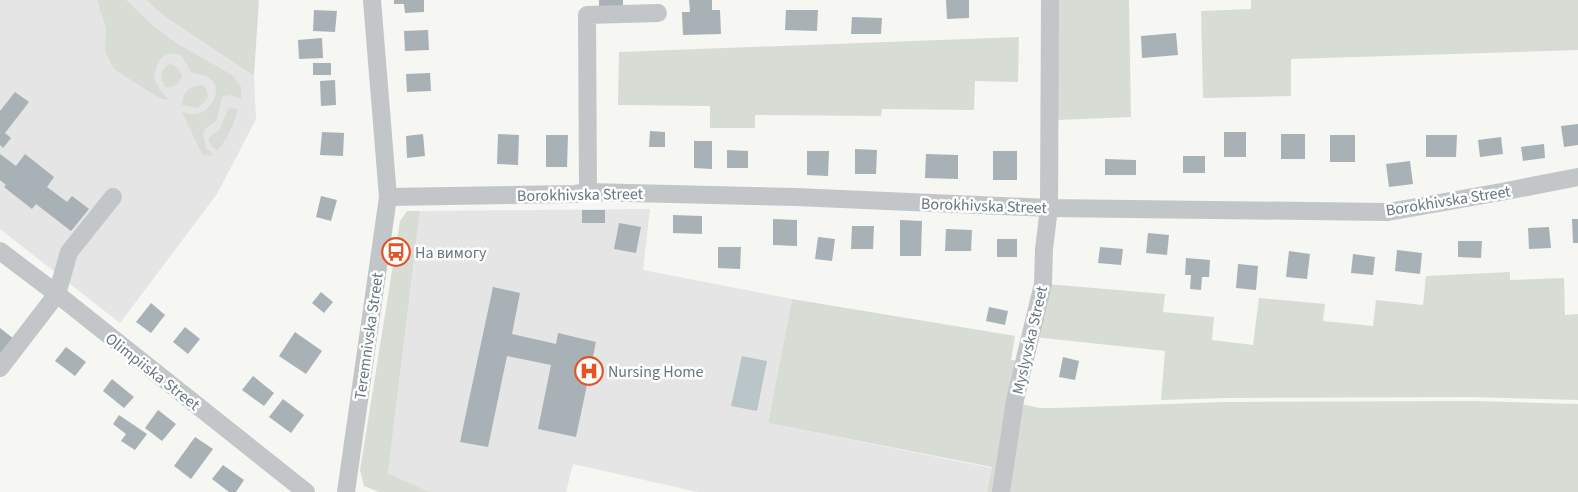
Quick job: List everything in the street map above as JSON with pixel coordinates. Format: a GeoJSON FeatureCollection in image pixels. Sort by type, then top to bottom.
{"type":"FeatureCollection","features":[{"type":"Feature","properties":{"kind":"street","name":"Teremnivska Street"},"geometry":{"type":"LineString","coordinates":[[347,492],[388,197],[372,0]]}},
{"type":"Feature","properties":{"kind":"street","name":"Myslyvska Street"},"geometry":{"type":"LineString","coordinates":[[1001,492],[1015,400],[1043,284],[1044,250],[1049,208],[1048,96],[1050,0]]}},
{"type":"Feature","properties":{"kind":"street"},"geometry":{"type":"LineString","coordinates":[[588,192],[587,15],[658,14]]}},
{"type":"Feature","properties":{"kind":"street","name":"Borokhivska Street"},"geometry":{"type":"LineString","coordinates":[[388,197],[575,194],[588,192],[796,197],[1049,208],[1388,212],[1578,177]]}},
{"type":"Feature","properties":{"kind":"street"},"geometry":{"type":"LineString","coordinates":[[0,368],[57,294],[69,252],[113,196]]}},
{"type":"Feature","properties":{"kind":"street","name":"Olimpiiska Street"},"geometry":{"type":"LineString","coordinates":[[0,251],[306,492]]}},
{"type":"Feature","properties":{"kind":"shaded area"},"geometry":{"type":"Polygon","coordinates":[[[0,0],[146,0],[164,16],[254,76],[256,119],[217,194],[120,323],[0,229],[0,0]]]}},
{"type":"Feature","properties":{"kind":"shaded area"},"geometry":{"type":"Polygon","coordinates":[[[97,0],[126,0],[152,25],[176,43],[232,75],[241,87],[241,99],[230,95],[222,97],[217,120],[207,127],[203,133],[206,148],[213,154],[211,156],[202,154],[182,112],[197,114],[208,108],[215,96],[216,90],[212,80],[204,75],[191,73],[181,55],[169,54],[164,56],[159,62],[154,78],[160,90],[169,100],[159,98],[114,69],[105,51],[106,28],[97,0]]]}},
{"type":"Feature","properties":{"kind":"shaded area"},"geometry":{"type":"Polygon","coordinates":[[[146,0],[259,0],[254,76],[164,16],[146,0]]]}},
{"type":"Feature","properties":{"kind":"shaded area"},"geometry":{"type":"Polygon","coordinates":[[[1058,0],[1129,0],[1131,117],[1057,120],[1058,0]]]}},
{"type":"Feature","properties":{"kind":"shaded area"},"geometry":{"type":"Polygon","coordinates":[[[1251,0],[1578,0],[1578,50],[1291,59],[1291,96],[1203,98],[1201,11],[1251,9],[1251,0]]]}},
{"type":"Feature","properties":{"kind":"shaded area"},"geometry":{"type":"Polygon","coordinates":[[[1019,37],[1018,82],[975,81],[974,110],[882,109],[881,116],[755,115],[755,128],[710,128],[710,106],[618,105],[619,52],[1019,37]]]}},
{"type":"Feature","properties":{"kind":"shaded area"},"geometry":{"type":"Polygon","coordinates":[[[171,64],[178,68],[182,76],[173,87],[165,87],[161,79],[162,71],[167,65],[171,64]]]}},
{"type":"Feature","properties":{"kind":"shaded area"},"geometry":{"type":"Polygon","coordinates":[[[200,85],[205,86],[208,95],[206,101],[197,108],[182,105],[186,91],[200,85]]]}},
{"type":"Feature","properties":{"kind":"shaded area"},"geometry":{"type":"Polygon","coordinates":[[[229,108],[238,109],[230,131],[218,150],[212,146],[208,139],[219,130],[229,108]]]}},
{"type":"Feature","properties":{"kind":"shaded area","name":"Nursing Home"},"geometry":{"type":"Polygon","coordinates":[[[650,209],[643,270],[792,299],[768,423],[992,468],[987,492],[698,492],[573,464],[566,492],[429,492],[388,473],[420,211],[650,209]]]}},
{"type":"Feature","properties":{"kind":"shaded area"},"geometry":{"type":"Polygon","coordinates":[[[407,211],[420,211],[388,473],[429,492],[379,492],[364,486],[360,470],[400,221],[407,211]]]}},
{"type":"Feature","properties":{"kind":"shaded area"},"geometry":{"type":"Polygon","coordinates":[[[1510,272],[1510,280],[1564,278],[1565,315],[1578,314],[1578,400],[1472,397],[1161,400],[1165,351],[1034,337],[1047,284],[1165,294],[1163,312],[1214,317],[1212,340],[1253,345],[1259,298],[1325,304],[1323,321],[1373,326],[1376,300],[1423,305],[1426,276],[1510,272]]]}},
{"type":"Feature","properties":{"kind":"shaded area"},"geometry":{"type":"Polygon","coordinates":[[[792,299],[1015,336],[1011,360],[1019,361],[996,492],[987,492],[992,467],[768,423],[792,299]]]}},
{"type":"Feature","properties":{"kind":"shaded area"},"geometry":{"type":"Polygon","coordinates":[[[742,356],[767,361],[757,411],[731,406],[742,356]]]}},
{"type":"Feature","properties":{"kind":"shaded area"},"geometry":{"type":"Polygon","coordinates":[[[1472,401],[1578,404],[1578,492],[1005,492],[1021,404],[1040,408],[1056,408],[1225,402],[1472,401]]]}},
{"type":"Feature","properties":{"kind":"building"},"geometry":{"type":"Polygon","coordinates":[[[394,0],[424,0],[424,12],[405,13],[404,4],[394,4],[394,0]]]}},
{"type":"Feature","properties":{"kind":"building"},"geometry":{"type":"Polygon","coordinates":[[[599,0],[623,0],[623,11],[599,11],[599,0]]]}},
{"type":"Feature","properties":{"kind":"building"},"geometry":{"type":"Polygon","coordinates":[[[689,0],[712,0],[712,10],[720,10],[721,34],[683,35],[682,12],[690,12],[689,0]]]}},
{"type":"Feature","properties":{"kind":"building"},"geometry":{"type":"Polygon","coordinates":[[[946,0],[969,0],[969,18],[947,19],[946,0]]]}},
{"type":"Feature","properties":{"kind":"building"},"geometry":{"type":"Polygon","coordinates":[[[314,10],[337,11],[335,32],[313,31],[314,10]]]}},
{"type":"Feature","properties":{"kind":"building"},"geometry":{"type":"Polygon","coordinates":[[[786,10],[818,10],[817,31],[785,30],[786,10]]]}},
{"type":"Feature","properties":{"kind":"building"},"geometry":{"type":"Polygon","coordinates":[[[852,17],[882,18],[881,34],[851,34],[852,17]]]}},
{"type":"Feature","properties":{"kind":"building"},"geometry":{"type":"Polygon","coordinates":[[[428,30],[429,50],[405,51],[404,31],[428,30]]]}},
{"type":"Feature","properties":{"kind":"building"},"geometry":{"type":"Polygon","coordinates":[[[1176,33],[1178,55],[1142,58],[1141,36],[1176,33]]]}},
{"type":"Feature","properties":{"kind":"building"},"geometry":{"type":"Polygon","coordinates":[[[322,38],[323,58],[299,59],[298,40],[322,38]]]}},
{"type":"Feature","properties":{"kind":"building"},"geometry":{"type":"Polygon","coordinates":[[[313,63],[331,63],[331,75],[313,75],[313,63]]]}},
{"type":"Feature","properties":{"kind":"building"},"geometry":{"type":"Polygon","coordinates":[[[430,73],[431,91],[407,92],[406,74],[430,73]]]}},
{"type":"Feature","properties":{"kind":"building"},"geometry":{"type":"Polygon","coordinates":[[[335,80],[336,105],[321,106],[320,81],[335,80]]]}},
{"type":"Feature","properties":{"kind":"building"},"geometry":{"type":"Polygon","coordinates":[[[15,92],[29,102],[5,133],[11,138],[3,148],[0,145],[0,111],[15,92]]]}},
{"type":"Feature","properties":{"kind":"building"},"geometry":{"type":"Polygon","coordinates":[[[1578,124],[1578,145],[1564,147],[1561,126],[1578,124]]]}},
{"type":"Feature","properties":{"kind":"building"},"geometry":{"type":"Polygon","coordinates":[[[650,131],[665,132],[665,147],[649,147],[650,131]]]}},
{"type":"Feature","properties":{"kind":"building"},"geometry":{"type":"Polygon","coordinates":[[[322,132],[344,133],[343,156],[320,155],[322,132]]]}},
{"type":"Feature","properties":{"kind":"building"},"geometry":{"type":"Polygon","coordinates":[[[1224,132],[1246,132],[1246,157],[1224,157],[1224,132]]]}},
{"type":"Feature","properties":{"kind":"building"},"geometry":{"type":"Polygon","coordinates":[[[423,134],[425,156],[407,158],[406,136],[423,134]]]}},
{"type":"Feature","properties":{"kind":"building"},"geometry":{"type":"Polygon","coordinates":[[[498,134],[519,135],[518,165],[497,164],[498,134]]]}},
{"type":"Feature","properties":{"kind":"building"},"geometry":{"type":"Polygon","coordinates":[[[1281,134],[1305,134],[1305,159],[1281,159],[1281,134]]]}},
{"type":"Feature","properties":{"kind":"building"},"geometry":{"type":"Polygon","coordinates":[[[546,135],[568,135],[567,167],[546,167],[546,135]]]}},
{"type":"Feature","properties":{"kind":"building"},"geometry":{"type":"Polygon","coordinates":[[[1330,135],[1355,135],[1355,162],[1330,162],[1330,135]]]}},
{"type":"Feature","properties":{"kind":"building"},"geometry":{"type":"Polygon","coordinates":[[[1426,135],[1457,135],[1456,157],[1426,157],[1426,135]]]}},
{"type":"Feature","properties":{"kind":"building"},"geometry":{"type":"Polygon","coordinates":[[[1501,137],[1503,154],[1480,157],[1478,140],[1501,137]]]}},
{"type":"Feature","properties":{"kind":"building"},"geometry":{"type":"Polygon","coordinates":[[[694,141],[712,141],[712,169],[694,168],[694,141]]]}},
{"type":"Feature","properties":{"kind":"building"},"geometry":{"type":"Polygon","coordinates":[[[1544,144],[1545,158],[1523,161],[1521,147],[1544,144]]]}},
{"type":"Feature","properties":{"kind":"building"},"geometry":{"type":"Polygon","coordinates":[[[855,149],[877,150],[876,174],[855,174],[855,149]]]}},
{"type":"Feature","properties":{"kind":"building"},"geometry":{"type":"Polygon","coordinates":[[[727,150],[748,151],[748,168],[727,168],[727,150]]]}},
{"type":"Feature","properties":{"kind":"building"},"geometry":{"type":"Polygon","coordinates":[[[807,151],[829,151],[828,176],[807,175],[807,151]]]}},
{"type":"Feature","properties":{"kind":"building"},"geometry":{"type":"Polygon","coordinates":[[[993,151],[1017,151],[1017,180],[993,180],[993,151]]]}},
{"type":"Feature","properties":{"kind":"building"},"geometry":{"type":"Polygon","coordinates":[[[0,154],[16,166],[25,154],[54,177],[47,187],[67,202],[72,196],[89,209],[71,231],[36,204],[32,209],[4,187],[6,185],[0,180],[0,154]]]}},
{"type":"Feature","properties":{"kind":"building"},"geometry":{"type":"Polygon","coordinates":[[[926,154],[958,155],[958,179],[925,178],[926,154]]]}},
{"type":"Feature","properties":{"kind":"building"},"geometry":{"type":"Polygon","coordinates":[[[1183,156],[1205,156],[1205,173],[1183,173],[1183,156]]]}},
{"type":"Feature","properties":{"kind":"building"},"geometry":{"type":"Polygon","coordinates":[[[1105,159],[1136,160],[1136,175],[1105,175],[1105,159]]]}},
{"type":"Feature","properties":{"kind":"building"},"geometry":{"type":"Polygon","coordinates":[[[1410,161],[1413,184],[1389,187],[1386,164],[1410,161]]]}},
{"type":"Feature","properties":{"kind":"building"},"geometry":{"type":"Polygon","coordinates":[[[321,196],[337,200],[331,221],[316,217],[321,196]]]}},
{"type":"Feature","properties":{"kind":"building"},"geometry":{"type":"Polygon","coordinates":[[[582,210],[605,210],[605,223],[582,223],[582,210]]]}},
{"type":"Feature","properties":{"kind":"building"},"geometry":{"type":"Polygon","coordinates":[[[673,215],[702,216],[702,234],[673,233],[673,215]]]}},
{"type":"Feature","properties":{"kind":"building"},"geometry":{"type":"Polygon","coordinates":[[[773,219],[797,220],[797,246],[773,245],[773,219]]]}},
{"type":"Feature","properties":{"kind":"building"},"geometry":{"type":"Polygon","coordinates":[[[1572,219],[1578,219],[1578,243],[1573,243],[1572,219]]]}},
{"type":"Feature","properties":{"kind":"building"},"geometry":{"type":"Polygon","coordinates":[[[900,220],[922,221],[921,256],[900,256],[900,220]]]}},
{"type":"Feature","properties":{"kind":"building"},"geometry":{"type":"Polygon","coordinates":[[[619,223],[641,227],[636,253],[614,249],[619,223]]]}},
{"type":"Feature","properties":{"kind":"building"},"geometry":{"type":"Polygon","coordinates":[[[852,226],[874,226],[873,249],[851,249],[852,226]]]}},
{"type":"Feature","properties":{"kind":"building"},"geometry":{"type":"Polygon","coordinates":[[[1549,227],[1551,248],[1529,249],[1528,228],[1549,227]]]}},
{"type":"Feature","properties":{"kind":"building"},"geometry":{"type":"Polygon","coordinates":[[[946,229],[972,230],[971,251],[945,251],[946,229]]]}},
{"type":"Feature","properties":{"kind":"building"},"geometry":{"type":"Polygon","coordinates":[[[1148,233],[1169,235],[1167,255],[1146,253],[1148,233]]]}},
{"type":"Feature","properties":{"kind":"building"},"geometry":{"type":"Polygon","coordinates":[[[818,237],[835,239],[832,261],[815,259],[818,237]]]}},
{"type":"Feature","properties":{"kind":"building"},"geometry":{"type":"Polygon","coordinates":[[[997,239],[1017,239],[1017,257],[997,257],[997,239]]]}},
{"type":"Feature","properties":{"kind":"building"},"geometry":{"type":"Polygon","coordinates":[[[1458,241],[1482,241],[1481,258],[1458,257],[1458,241]]]}},
{"type":"Feature","properties":{"kind":"building"},"geometry":{"type":"Polygon","coordinates":[[[718,247],[741,247],[740,269],[718,268],[718,247]]]}},
{"type":"Feature","properties":{"kind":"building"},"geometry":{"type":"Polygon","coordinates":[[[1100,247],[1123,249],[1121,265],[1098,263],[1100,247]]]}},
{"type":"Feature","properties":{"kind":"building"},"geometry":{"type":"Polygon","coordinates":[[[1397,250],[1422,253],[1420,274],[1395,271],[1397,250]]]}},
{"type":"Feature","properties":{"kind":"building"},"geometry":{"type":"Polygon","coordinates":[[[1289,251],[1310,254],[1307,279],[1286,277],[1289,251]]]}},
{"type":"Feature","properties":{"kind":"building"},"geometry":{"type":"Polygon","coordinates":[[[1353,254],[1375,257],[1373,275],[1351,273],[1353,254]]]}},
{"type":"Feature","properties":{"kind":"building"},"geometry":{"type":"Polygon","coordinates":[[[1186,258],[1210,260],[1209,277],[1202,277],[1201,290],[1190,289],[1191,275],[1185,275],[1186,258]]]}},
{"type":"Feature","properties":{"kind":"building"},"geometry":{"type":"Polygon","coordinates":[[[1238,264],[1258,266],[1256,290],[1236,288],[1238,264]]]}},
{"type":"Feature","properties":{"kind":"building"},"geometry":{"type":"Polygon","coordinates":[[[493,287],[520,293],[512,334],[556,344],[558,333],[596,342],[576,437],[538,429],[551,365],[507,356],[488,447],[460,442],[493,287]]]}},
{"type":"Feature","properties":{"kind":"building"},"geometry":{"type":"Polygon","coordinates":[[[321,292],[333,302],[324,313],[312,303],[321,292]]]}},
{"type":"Feature","properties":{"kind":"building"},"geometry":{"type":"Polygon","coordinates":[[[151,303],[165,315],[151,333],[136,322],[151,303]]]}},
{"type":"Feature","properties":{"kind":"building"},"geometry":{"type":"Polygon","coordinates":[[[989,307],[1008,311],[1005,325],[986,321],[989,307]]]}},
{"type":"Feature","properties":{"kind":"building"},"geometry":{"type":"Polygon","coordinates":[[[185,327],[200,339],[188,354],[173,342],[185,327]]]}},
{"type":"Feature","properties":{"kind":"building"},"geometry":{"type":"Polygon","coordinates":[[[0,328],[14,339],[0,357],[0,328]]]}},
{"type":"Feature","properties":{"kind":"building"},"geometry":{"type":"Polygon","coordinates":[[[295,332],[322,351],[306,374],[279,356],[295,332]]]}},
{"type":"Feature","properties":{"kind":"building"},"geometry":{"type":"Polygon","coordinates":[[[66,347],[86,362],[75,376],[55,361],[66,347]]]}},
{"type":"Feature","properties":{"kind":"building"},"geometry":{"type":"Polygon","coordinates":[[[1063,357],[1079,361],[1075,380],[1059,377],[1063,357]]]}},
{"type":"Feature","properties":{"kind":"building"},"geometry":{"type":"Polygon","coordinates":[[[253,376],[274,393],[264,406],[242,390],[253,376]]]}},
{"type":"Feature","properties":{"kind":"building"},"geometry":{"type":"Polygon","coordinates":[[[112,379],[134,397],[124,408],[103,391],[112,379]]]}},
{"type":"Feature","properties":{"kind":"building"},"geometry":{"type":"Polygon","coordinates":[[[283,399],[304,415],[291,433],[269,417],[283,399]]]}},
{"type":"Feature","properties":{"kind":"building"},"geometry":{"type":"Polygon","coordinates":[[[158,410],[176,424],[162,441],[145,428],[158,410]]]}},
{"type":"Feature","properties":{"kind":"building"},"geometry":{"type":"Polygon","coordinates":[[[119,415],[147,434],[135,450],[121,441],[126,434],[113,424],[119,415]]]}},
{"type":"Feature","properties":{"kind":"building"},"geometry":{"type":"Polygon","coordinates":[[[195,437],[213,449],[191,479],[174,466],[195,437]]]}},
{"type":"Feature","properties":{"kind":"building"},"geometry":{"type":"Polygon","coordinates":[[[223,465],[244,480],[236,492],[229,492],[212,479],[223,465]]]}},
{"type":"Feature","properties":{"kind":"place","name":"На вимогу"},"geometry":{"type":"Point","coordinates":[396,252]}},
{"type":"Feature","properties":{"kind":"place","name":"Nursing Home"},"geometry":{"type":"Point","coordinates":[589,371]}}]}
